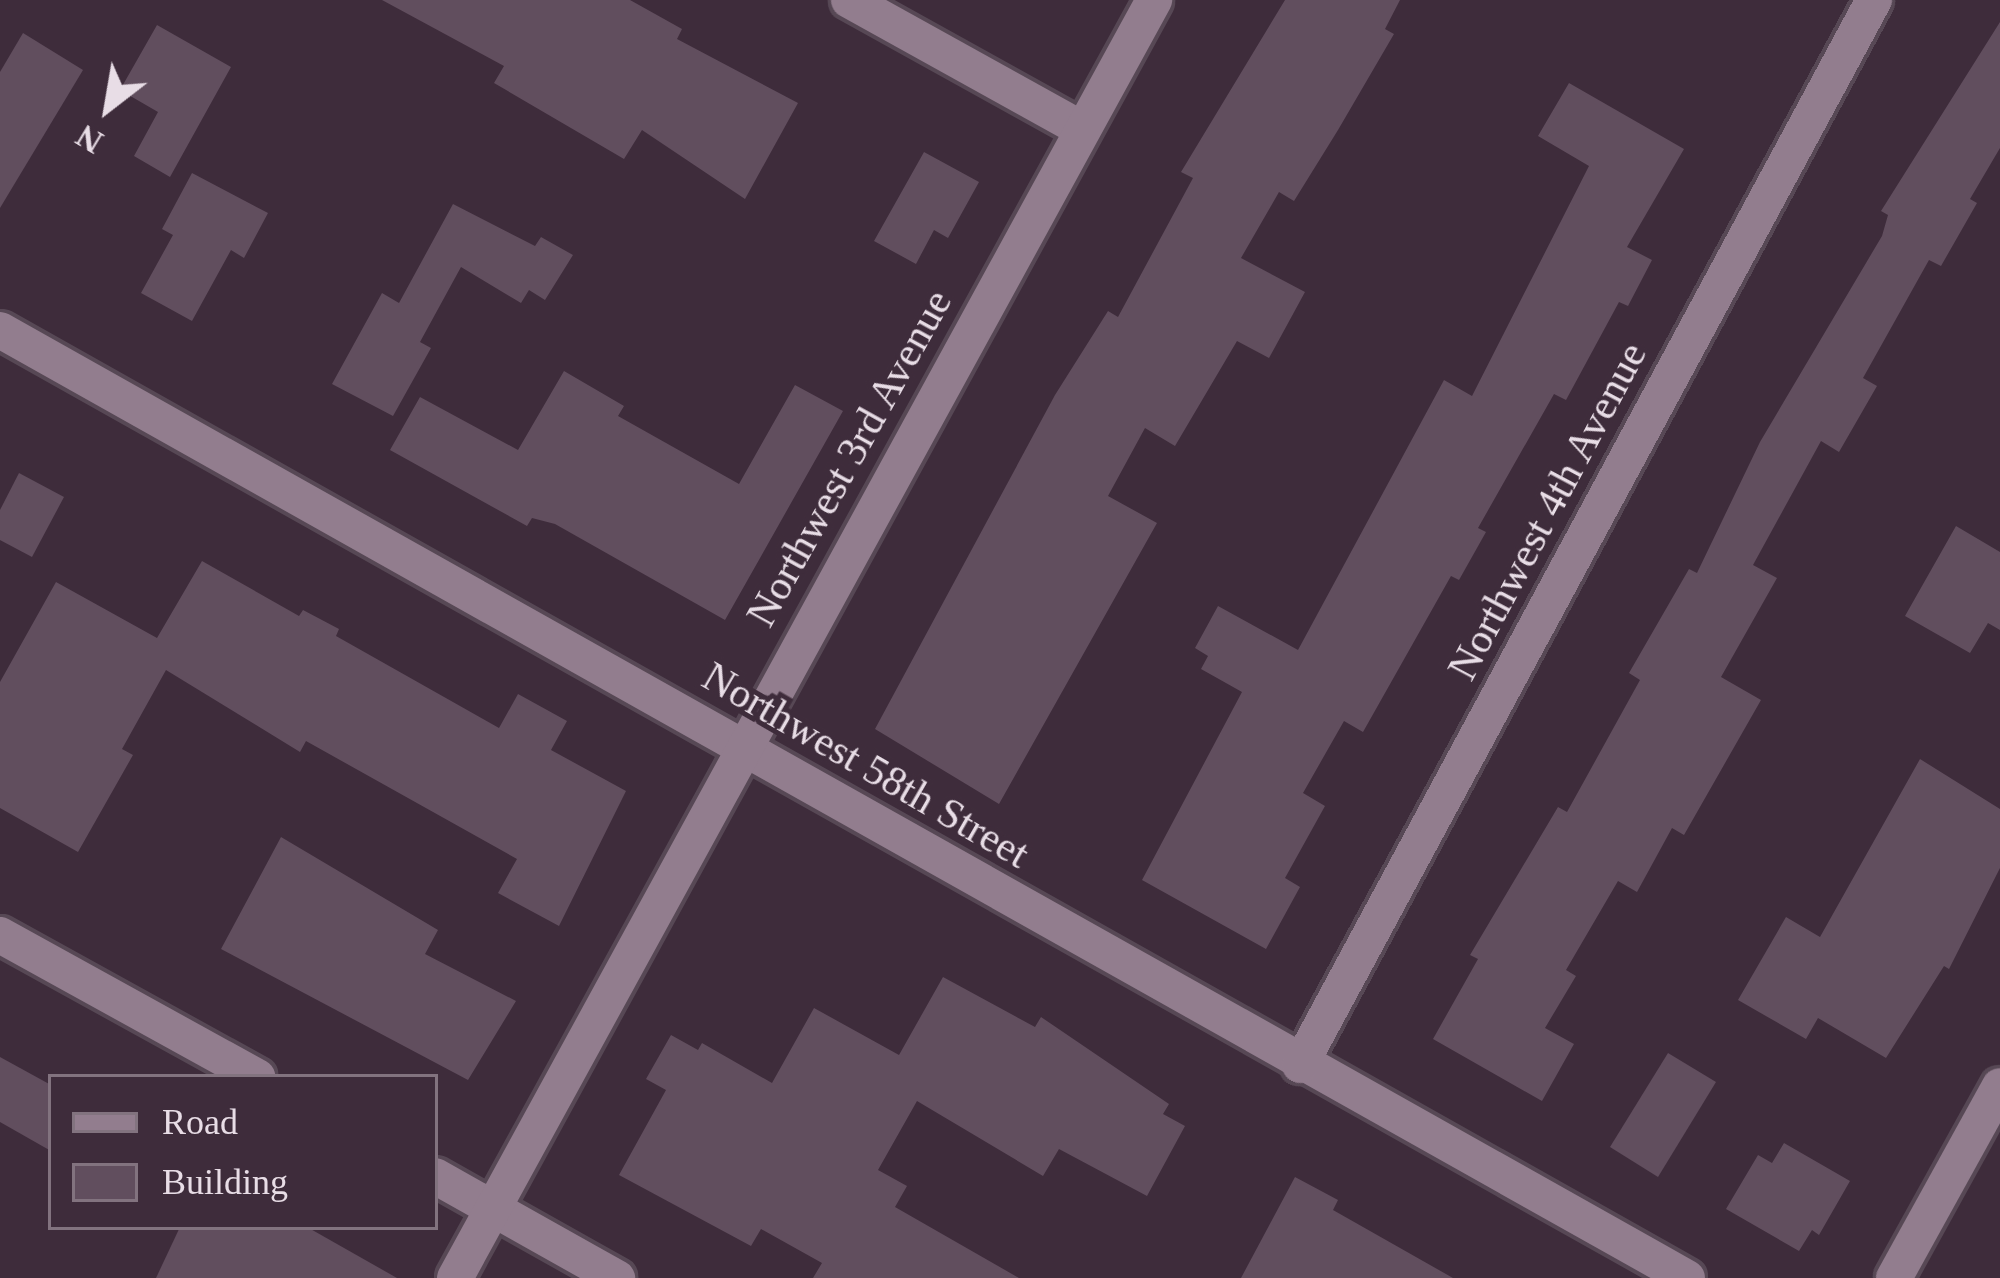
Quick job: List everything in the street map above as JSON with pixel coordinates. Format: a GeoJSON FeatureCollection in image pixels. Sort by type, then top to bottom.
{"type":"FeatureCollection","features":[{"type":"Feature","properties":{"kind":"street"},"geometry":{"type":"LineString","coordinates":[[849,0],[1082,129]]}},
{"type":"Feature","properties":{"kind":"street","name":"Northwest 3rd Avenue"},"geometry":{"type":"LineString","coordinates":[[455,1278],[1154,0]]}},
{"type":"Feature","properties":{"kind":"street","name":"Northwest 4th Avenue"},"geometry":{"type":"LineString","coordinates":[[1300,1065],[1874,0]]}},
{"type":"Feature","properties":{"kind":"street","name":"Northwest 58th Street"},"geometry":{"type":"LineString","coordinates":[[0,330],[1300,1065],[1687,1278]]}},
{"type":"Feature","properties":{"kind":"street"},"geometry":{"type":"LineString","coordinates":[[0,935],[251,1074]]}},
{"type":"Feature","properties":{"kind":"street"},"geometry":{"type":"LineString","coordinates":[[1894,1278],[2000,1086]]}},
{"type":"Feature","properties":{"kind":"street"},"geometry":{"type":"LineString","coordinates":[[438,1178],[616,1278]]}},
{"type":"Feature","properties":{"kind":"building"},"geometry":{"type":"Polygon","coordinates":[[[382,0],[630,0],[682,29],[677,39],[798,103],[745,199],[642,130],[624,159],[494,83],[504,66],[382,0]]]}},
{"type":"Feature","properties":{"kind":"building"},"geometry":{"type":"Polygon","coordinates":[[[1285,0],[1400,0],[1385,29],[1394,34],[1338,130],[1294,201],[1279,192],[1241,258],[1305,292],[1269,358],[1237,341],[1175,446],[1145,428],[1108,496],[1157,523],[999,804],[875,729],[1055,395],[1108,311],[1118,317],[1193,178],[1181,172],[1285,0]]]}},
{"type":"Feature","properties":{"kind":"building"},"geometry":{"type":"Polygon","coordinates":[[[2000,22],[2000,148],[1970,199],[1977,203],[1941,266],[1929,260],[1863,378],[1877,386],[1839,452],[1821,441],[1753,565],[1777,578],[1721,677],[1761,700],[1684,835],[1672,828],[1637,892],[1618,881],[1566,970],[1576,976],[1545,1028],[1574,1044],[1542,1101],[1433,1039],[1478,959],[1470,955],[1558,807],[1567,812],[1640,680],[1629,673],[1689,569],[1697,573],[1760,442],[1882,236],[1888,215],[1881,211],[2000,22]]]}},
{"type":"Feature","properties":{"kind":"building"},"geometry":{"type":"Polygon","coordinates":[[[157,25],[231,67],[170,177],[134,156],[158,112],[120,90],[157,25]]]}},
{"type":"Feature","properties":{"kind":"building"},"geometry":{"type":"Polygon","coordinates":[[[23,33],[83,70],[0,208],[0,72],[23,33]]]}},
{"type":"Feature","properties":{"kind":"building"},"geometry":{"type":"Polygon","coordinates":[[[1569,83],[1684,149],[1627,247],[1652,260],[1628,306],[1619,302],[1566,400],[1554,394],[1478,528],[1486,532],[1459,580],[1451,576],[1363,732],[1344,721],[1303,793],[1325,806],[1285,878],[1300,887],[1266,949],[1142,880],[1242,692],[1201,669],[1208,656],[1195,648],[1218,606],[1298,650],[1444,380],[1472,396],[1589,166],[1538,136],[1569,83]]]}},
{"type":"Feature","properties":{"kind":"building"},"geometry":{"type":"Polygon","coordinates":[[[924,152],[979,182],[948,238],[934,230],[916,264],[874,241],[924,152]]]}},
{"type":"Feature","properties":{"kind":"building"},"geometry":{"type":"Polygon","coordinates":[[[192,173],[268,213],[244,258],[231,250],[192,321],[141,293],[173,235],[162,229],[192,173]]]}},
{"type":"Feature","properties":{"kind":"building"},"geometry":{"type":"Polygon","coordinates":[[[453,204],[535,246],[541,237],[573,255],[545,300],[529,290],[521,303],[461,267],[420,342],[431,348],[393,416],[332,384],[382,293],[399,303],[453,204]]]}},
{"type":"Feature","properties":{"kind":"building"},"geometry":{"type":"Polygon","coordinates":[[[564,371],[624,406],[618,416],[739,484],[795,385],[843,411],[725,620],[555,524],[532,518],[527,526],[390,450],[420,397],[518,450],[564,371]]]}},
{"type":"Feature","properties":{"kind":"building"},"geometry":{"type":"Polygon","coordinates":[[[19,473],[64,497],[32,557],[0,540],[0,510],[19,473]]]}},
{"type":"Feature","properties":{"kind":"building"},"geometry":{"type":"Polygon","coordinates":[[[1956,526],[2000,552],[2000,630],[1988,623],[1970,653],[1905,616],[1956,526]]]}},
{"type":"Feature","properties":{"kind":"building"},"geometry":{"type":"Polygon","coordinates":[[[202,561],[299,616],[303,610],[339,629],[336,636],[499,728],[518,694],[567,721],[551,750],[626,791],[559,926],[498,893],[517,859],[306,741],[300,752],[166,670],[122,749],[133,755],[78,852],[0,808],[0,682],[56,582],[157,638],[202,561]]]}},
{"type":"Feature","properties":{"kind":"building"},"geometry":{"type":"Polygon","coordinates":[[[1920,759],[2000,809],[2000,868],[1949,969],[1944,966],[1886,1058],[1818,1018],[1806,1039],[1738,1000],[1786,917],[1820,937],[1920,759]]]}},
{"type":"Feature","properties":{"kind":"building"},"geometry":{"type":"Polygon","coordinates":[[[281,837],[438,930],[425,954],[516,1001],[468,1080],[221,949],[281,837]]]}},
{"type":"Feature","properties":{"kind":"building"},"geometry":{"type":"Polygon","coordinates":[[[943,977],[1035,1027],[1041,1017],[1169,1104],[1163,1114],[1185,1126],[1147,1196],[1059,1149],[1043,1176],[917,1101],[878,1170],[907,1186],[895,1207],[1019,1278],[813,1278],[822,1263],[761,1229],[751,1246],[619,1175],[666,1090],[646,1079],[671,1035],[698,1050],[702,1043],[772,1083],[814,1008],[899,1055],[943,977]]]}},
{"type":"Feature","properties":{"kind":"building"},"geometry":{"type":"Polygon","coordinates":[[[1668,1053],[1716,1082],[1658,1177],[1610,1147],[1668,1053]]]}},
{"type":"Feature","properties":{"kind":"building"},"geometry":{"type":"Polygon","coordinates":[[[0,1057],[48,1083],[48,1149],[0,1122],[0,1057]]]}},
{"type":"Feature","properties":{"kind":"building"},"geometry":{"type":"Polygon","coordinates":[[[1784,1143],[1850,1181],[1819,1235],[1812,1230],[1799,1251],[1726,1209],[1758,1155],[1772,1163],[1784,1143]]]}},
{"type":"Feature","properties":{"kind":"building"},"geometry":{"type":"Polygon","coordinates":[[[1295,1177],[1338,1200],[1333,1210],[1453,1278],[1241,1278],[1295,1177]]]}},
{"type":"Feature","properties":{"kind":"building"},"geometry":{"type":"Polygon","coordinates":[[[179,1230],[312,1230],[397,1278],[156,1278],[179,1230]]]}}]}
